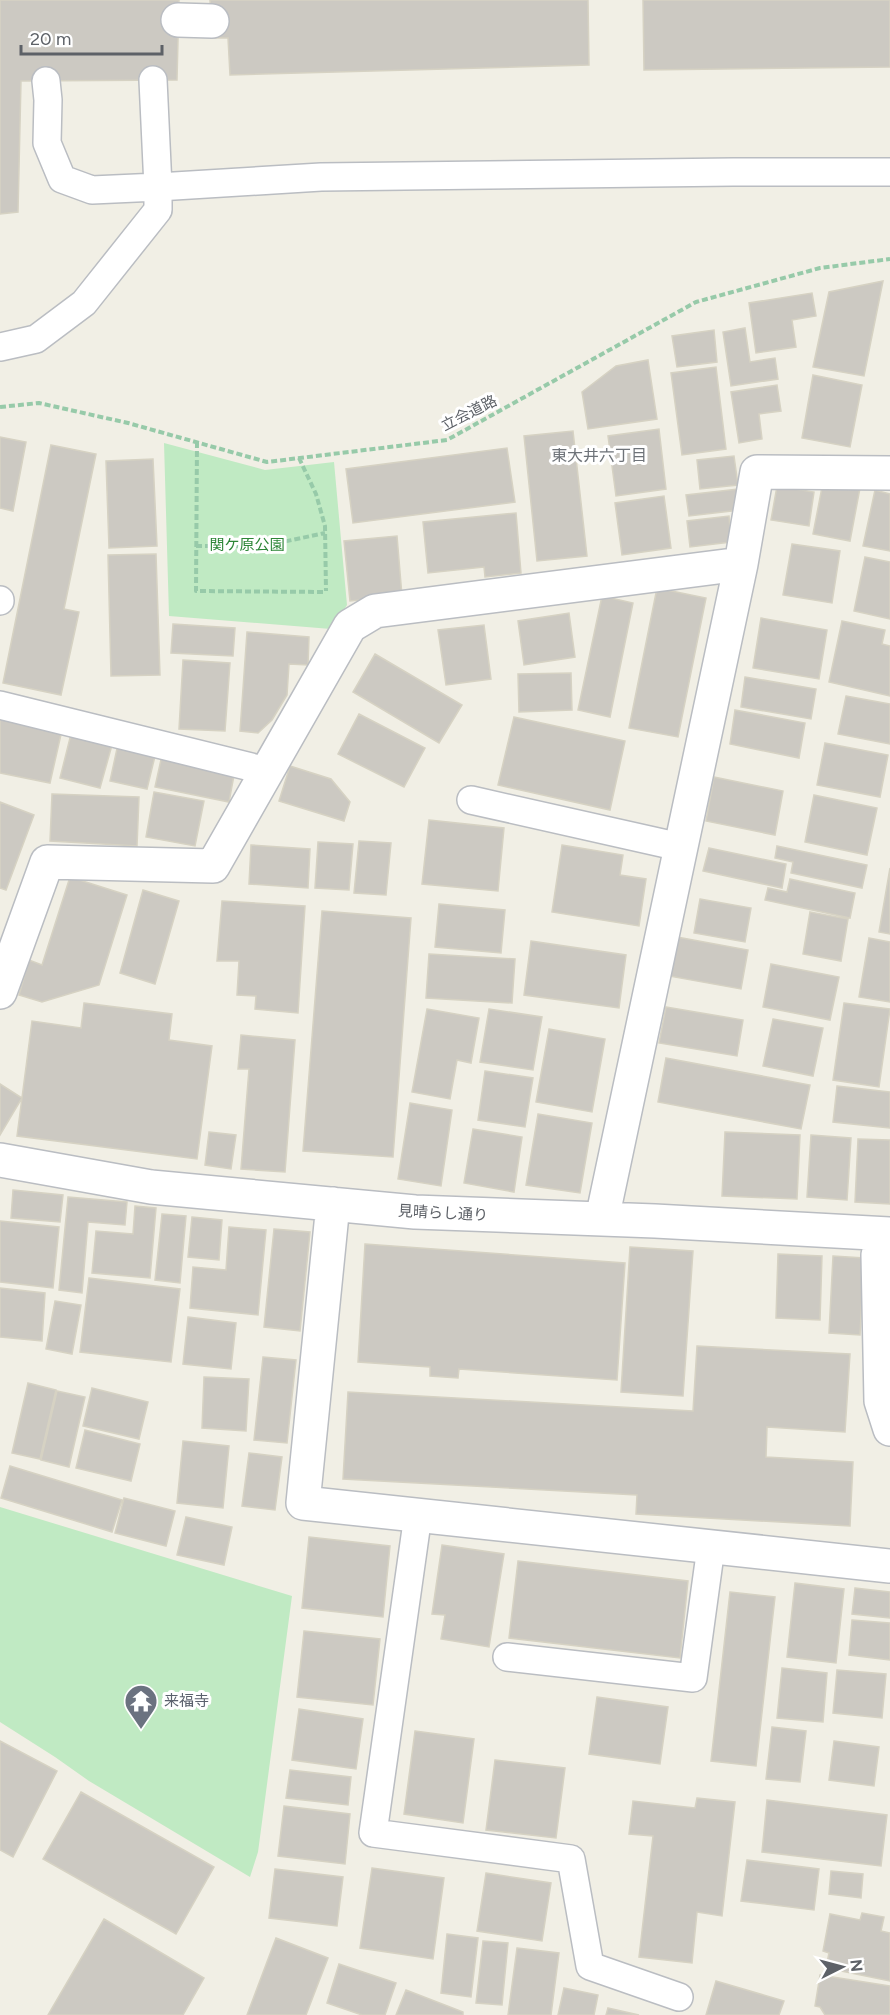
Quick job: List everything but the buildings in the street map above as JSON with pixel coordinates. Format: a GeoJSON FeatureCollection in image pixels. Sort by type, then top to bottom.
{"type":"FeatureCollection","features":[{"type":"Feature","properties":{"kind":"street"},"geometry":{"type":"LineString","coordinates":[[178,20],[212,21]]}},
{"type":"Feature","properties":{"kind":"street"},"geometry":{"type":"LineString","coordinates":[[602,1219],[741,564],[757,472],[890,473]]}},
{"type":"Feature","properties":{"kind":"street"},"geometry":{"type":"LineString","coordinates":[[0,992],[46,862],[213,866],[350,626],[375,611],[741,564]]}},
{"type":"Feature","properties":{"kind":"street","name":"見晴らし通り"},"geometry":{"type":"LineString","coordinates":[[0,1160],[151,1187],[415,1212],[887,1234]]}},
{"type":"Feature","properties":{"kind":"street"},"geometry":{"type":"LineString","coordinates":[[333,1204],[303,1503],[890,1566]]}},
{"type":"Feature","properties":{"kind":"street"},"geometry":{"type":"LineString","coordinates":[[887,1234],[878,1255],[881,1401],[890,1429]]}},
{"type":"Feature","properties":{"kind":"lane"},"geometry":{"type":"LineString","coordinates":[[0,347],[36,339],[84,303],[158,210],[153,80]]}},
{"type":"Feature","properties":{"kind":"lane"},"geometry":{"type":"LineString","coordinates":[[46,81],[47,143],[62,179],[92,190],[321,177],[890,172]]}},
{"type":"Feature","properties":{"kind":"lane"},"geometry":{"type":"LineString","coordinates":[[0,705],[267,771]]}},
{"type":"Feature","properties":{"kind":"lane"},"geometry":{"type":"LineString","coordinates":[[471,800],[680,847]]}},
{"type":"Feature","properties":{"kind":"lane"},"geometry":{"type":"LineString","coordinates":[[418,1515],[373,1833],[571,1859],[590,1966],[679,1997]]}},
{"type":"Feature","properties":{"kind":"lane"},"geometry":{"type":"LineString","coordinates":[[507,1656],[693,1678],[711,1547]]}},
{"type":"Feature","properties":{"kind":"path","name":"立会道路"},"geometry":{"type":"LineString","coordinates":[[0,407],[39,403],[128,423],[267,462],[447,440],[696,302],[820,268],[890,259]]}},
{"type":"Feature","properties":{"kind":"path"},"geometry":{"type":"LineString","coordinates":[[197,442],[196,591],[327,592]]}},
{"type":"Feature","properties":{"kind":"path"},"geometry":{"type":"LineString","coordinates":[[299,458],[316,494],[325,526],[325,588],[339,617],[350,626]]}},
{"type":"Feature","properties":{"kind":"path"},"geometry":{"type":"LineString","coordinates":[[196,546],[264,546],[325,533]]}},
{"type":"Feature","properties":{"kind":"green space","name":"関ケ原公園"},"geometry":{"type":"Polygon","coordinates":[[[164,443],[265,470],[334,462],[347,605],[331,629],[169,616],[164,443]]]}},
{"type":"Feature","properties":{"kind":"green space"},"geometry":{"type":"Polygon","coordinates":[[[0,1507],[292,1596],[258,1852],[250,1877],[89,1781],[0,1722],[0,1507]]]}},
{"type":"Feature","properties":{"kind":"place","name":"来福寺"},"geometry":{"type":"Point","coordinates":[141,1730]}},
{"type":"Feature","properties":{"kind":"district","name":"東大井六丁目"},"geometry":{"type":"Point","coordinates":[599,455]}}]}
